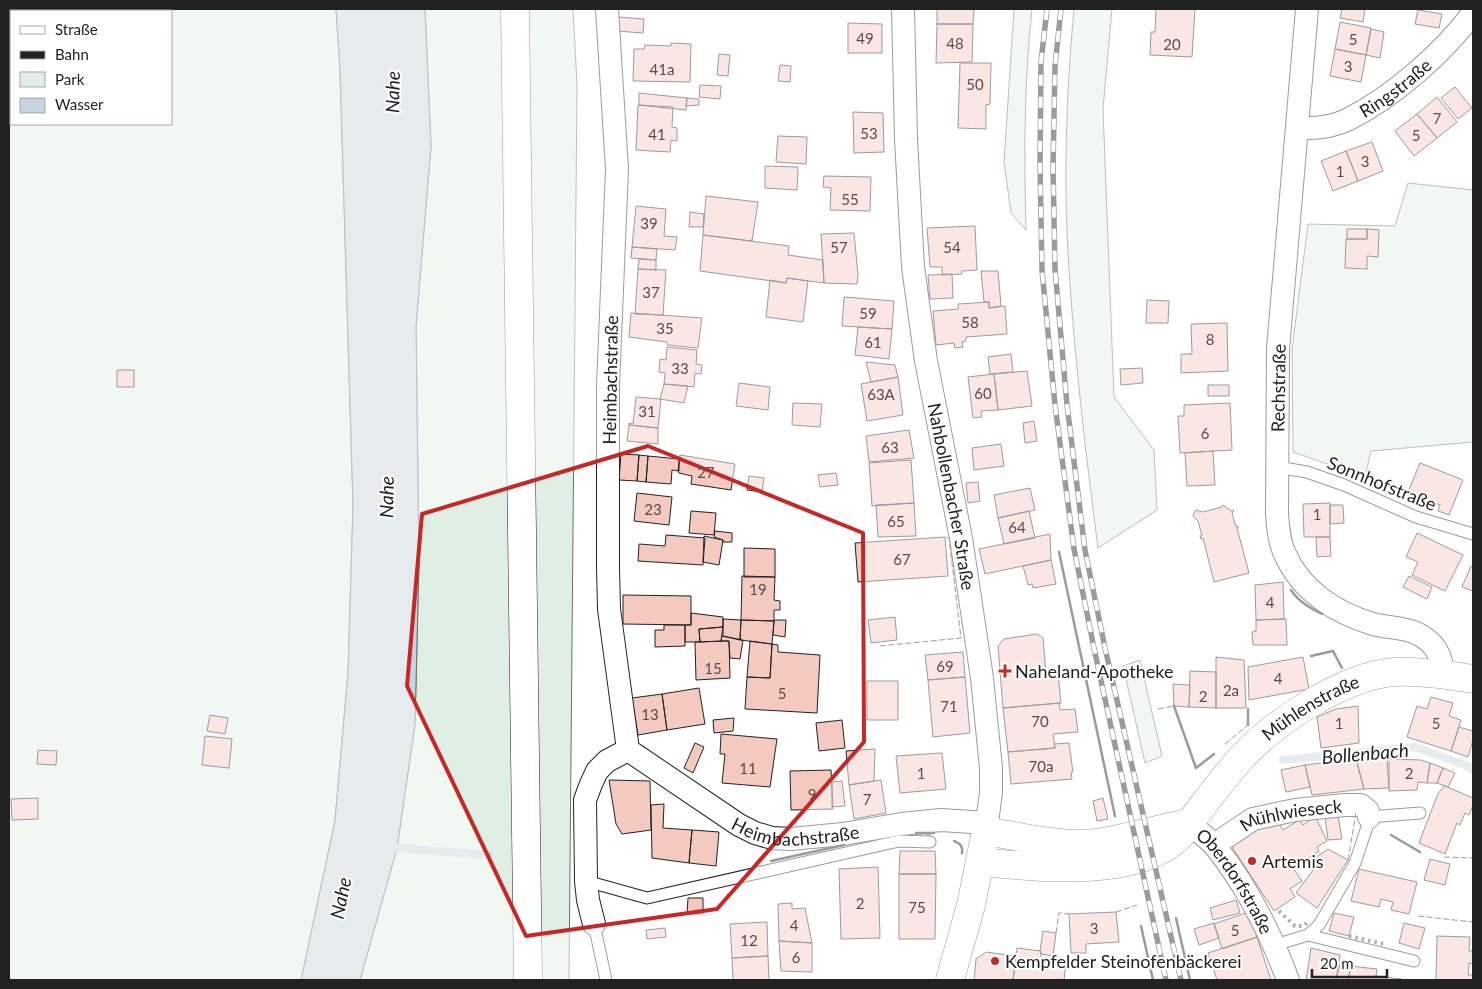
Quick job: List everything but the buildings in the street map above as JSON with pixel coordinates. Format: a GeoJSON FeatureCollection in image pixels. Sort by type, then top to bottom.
{"type":"FeatureCollection","features":[{"type":"Feature","properties":{"kind":"main road"},"geometry":{"type":"LineString","coordinates":[[515,9],[528,980]]}},
{"type":"Feature","properties":{"kind":"main road","name":"Mühlenstraße"},"geometry":{"type":"LineString","coordinates":[[981,862],[1034,867],[1076,868],[1121,864],[1148,855],[1170,845],[1243,756],[1257,743],[1301,709],[1323,696],[1369,678],[1392,672],[1442,674],[1473,679]]}},
{"type":"Feature","properties":{"kind":"main road"},"geometry":{"type":"LineString","coordinates":[[986,827],[1036,840],[1075,844],[1098,842],[1189,824]]}},
{"type":"Feature","properties":{"kind":"main road","name":"Nahbollenbacher Straße"},"geometry":{"type":"LineString","coordinates":[[950,980],[981,862],[986,827]]}},
{"type":"Feature","properties":{"kind":"street","name":"Heimbachstraße"},"geometry":{"type":"LineString","coordinates":[[607,9],[617,169],[608,386],[608,576],[609,609],[628,750],[739,825],[755,833],[772,838],[791,840],[941,820],[986,827]]}},
{"type":"Feature","properties":{"kind":"street","name":"Nahbollenbacher Straße"},"geometry":{"type":"LineString","coordinates":[[902,9],[906,139],[913,267],[926,361],[961,538],[981,670],[991,768],[991,792],[986,827]]}},
{"type":"Feature","properties":{"kind":"street","name":"Rechstraße"},"geometry":{"type":"LineString","coordinates":[[1307,9],[1278,349],[1277,513],[1280,537],[1285,554],[1308,588],[1326,604],[1347,614],[1387,628],[1416,632],[1438,651],[1442,665],[1442,674]]}},
{"type":"Feature","properties":{"kind":"street","name":"Ringstraße"},"geometry":{"type":"LineString","coordinates":[[1297,128],[1312,129],[1348,120],[1375,103],[1412,76],[1444,48],[1473,13]]}},
{"type":"Feature","properties":{"kind":"street"},"geometry":{"type":"LineString","coordinates":[[594,924],[588,900],[586,881],[586,800],[597,771],[607,761],[628,750]]}},
{"type":"Feature","properties":{"kind":"street","name":"Mühlwieseck"},"geometry":{"type":"LineString","coordinates":[[1214,845],[1252,819],[1295,810],[1361,805],[1368,811],[1369,816]]}},
{"type":"Feature","properties":{"kind":"street","name":"Oberdorfstraße"},"geometry":{"type":"LineString","coordinates":[[1189,824],[1214,845],[1247,892],[1275,945],[1288,980]]}},
{"type":"Feature","properties":{"kind":"lane","name":"Sonnhofstraße"},"geometry":{"type":"LineString","coordinates":[[1277,467],[1307,472],[1344,485],[1416,518],[1473,534]]}},
{"type":"Feature","properties":{"kind":"lane"},"geometry":{"type":"LineString","coordinates":[[1308,935],[1319,925],[1355,863],[1370,821],[1369,816],[1420,813]]}},
{"type":"Feature","properties":{"kind":"lane"},"geometry":{"type":"LineString","coordinates":[[586,881],[647,898],[899,841],[930,842]]}},
{"type":"Feature","properties":{"kind":"lane"},"geometry":{"type":"LineString","coordinates":[[594,924],[606,980]]}},
{"type":"Feature","properties":{"kind":"lane"},"geometry":{"type":"LineString","coordinates":[[1308,935],[1414,961]]}},
{"type":"Feature","properties":{"kind":"lane","name":"Oberdorfstraße"},"geometry":{"type":"LineString","coordinates":[[1275,945],[1308,935]]}},
{"type":"Feature","properties":{"kind":"highlighted area"},"geometry":{"type":"Polygon","coordinates":[[[648,446],[863,533],[864,742],[717,909],[526,936],[407,686],[422,514],[648,446]]]}},
{"type":"Feature","properties":{"kind":"green space"},"geometry":{"type":"Polygon","coordinates":[[[9,9],[336,9],[340,70],[353,505],[348,673],[335,821],[301,980],[9,980],[9,9]]]}},
{"type":"Feature","properties":{"kind":"green space"},"geometry":{"type":"Polygon","coordinates":[[[425,9],[573,9],[577,85],[569,980],[360,980],[397,848],[415,724],[419,561],[416,326],[431,146],[425,9]]]}},
{"type":"Feature","properties":{"kind":"green space"},"geometry":{"type":"Polygon","coordinates":[[[1014,9],[1032,9],[1025,119],[1026,230],[1011,213],[1004,162],[1014,9]]]}},
{"type":"Feature","properties":{"kind":"green space"},"geometry":{"type":"Polygon","coordinates":[[[1074,9],[1112,9],[1103,109],[1114,397],[1154,450],[1157,510],[1098,548],[1071,305],[1067,237],[1066,139],[1074,9]]]}},
{"type":"Feature","properties":{"kind":"green space"},"geometry":{"type":"Polygon","coordinates":[[[1408,183],[1473,190],[1473,442],[1371,451],[1365,477],[1293,452],[1292,349],[1308,224],[1395,226],[1408,183]]]}},
{"type":"Feature","properties":{"kind":"green space"},"geometry":{"type":"Polygon","coordinates":[[[1140,660],[1162,756],[1145,763],[1123,666],[1140,660]]]}},
{"type":"Feature","properties":{"kind":"water","name":"Nahe"},"geometry":{"type":"Polygon","coordinates":[[[336,9],[425,9],[431,146],[416,326],[419,561],[415,724],[397,848],[360,980],[301,980],[335,821],[348,673],[353,505],[340,70],[336,9]]]}},
{"type":"Feature","properties":{"kind":"waterway","name":"Bollenbach"},"geometry":{"type":"LineString","coordinates":[[1283,760],[1415,747],[1465,765],[1473,770]]}},
{"type":"Feature","properties":{"kind":"waterway","name":"Bollenbach"},"geometry":{"type":"LineString","coordinates":[[397,848],[488,855]]}},
{"type":"Feature","properties":{"kind":"railway"},"geometry":{"type":"LineString","coordinates":[[1047,9],[1041,62],[1042,270],[1055,405],[1074,549],[1166,980]]}},
{"type":"Feature","properties":{"kind":"railway"},"geometry":{"type":"LineString","coordinates":[[1061,9],[1055,66],[1053,167],[1055,269],[1067,405],[1085,550],[1105,648],[1181,980]]}},
{"type":"Feature","properties":{"kind":"hedge"},"geometry":{"type":"LineString","coordinates":[[1279,911],[1295,926],[1304,926],[1309,920]]}},
{"type":"Feature","properties":{"kind":"hedge"},"geometry":{"type":"LineString","coordinates":[[1349,936],[1384,944]]}},
{"type":"Feature","properties":{"kind":"fence"},"geometry":{"type":"LineString","coordinates":[[880,646],[961,638],[949,538],[945,537]]}},
{"type":"Feature","properties":{"kind":"fence"},"geometry":{"type":"LineString","coordinates":[[1158,709],[1174,706]]}},
{"type":"Feature","properties":{"kind":"fence"},"geometry":{"type":"LineString","coordinates":[[1225,744],[1248,725]]}},
{"type":"Feature","properties":{"kind":"fence"},"geometry":{"type":"LineString","coordinates":[[1348,860],[1356,813]]}},
{"type":"Feature","properties":{"kind":"fence"},"geometry":{"type":"LineString","coordinates":[[908,835],[933,835]]}},
{"type":"Feature","properties":{"kind":"fence"},"geometry":{"type":"LineString","coordinates":[[1444,857],[1473,858]]}},
{"type":"Feature","properties":{"kind":"fence"},"geometry":{"type":"LineString","coordinates":[[1116,912],[1137,905]]}},
{"type":"Feature","properties":{"kind":"fence"},"geometry":{"type":"LineString","coordinates":[[1056,933],[1059,913],[1069,914]]}},
{"type":"Feature","properties":{"kind":"fence"},"geometry":{"type":"LineString","coordinates":[[1418,916],[1473,922]]}},
{"type":"Feature","properties":{"kind":"wall"},"geometry":{"type":"LineString","coordinates":[[1059,552],[1115,816]]}},
{"type":"Feature","properties":{"kind":"wall"},"geometry":{"type":"LineString","coordinates":[[1291,590],[1301,601],[1322,614]]}},
{"type":"Feature","properties":{"kind":"wall"},"geometry":{"type":"LineString","coordinates":[[1311,656],[1333,651],[1342,668]]}},
{"type":"Feature","properties":{"kind":"wall"},"geometry":{"type":"LineString","coordinates":[[1174,706],[1196,768],[1214,754]]}},
{"type":"Feature","properties":{"kind":"wall"},"geometry":{"type":"LineString","coordinates":[[1248,709],[1248,725]]}},
{"type":"Feature","properties":{"kind":"wall"},"geometry":{"type":"LineString","coordinates":[[916,833],[934,833]]}},
{"type":"Feature","properties":{"kind":"wall"},"geometry":{"type":"LineString","coordinates":[[1391,835],[1420,852]]}},
{"type":"Feature","properties":{"kind":"wall"},"geometry":{"type":"LineString","coordinates":[[954,841],[961,845],[962,853]]}},
{"type":"Feature","properties":{"kind":"wall"},"geometry":{"type":"LineString","coordinates":[[771,861],[844,845]]}},
{"type":"Feature","properties":{"kind":"wall"},"geometry":{"type":"LineString","coordinates":[[1176,918],[1190,980]]}},
{"type":"Feature","properties":{"kind":"wall"},"geometry":{"type":"LineString","coordinates":[[1141,926],[1153,980]]}},
{"type":"Feature","properties":{"kind":"place","name":"Naheland-Apotheke"},"geometry":{"type":"Point","coordinates":[1005,671]}},
{"type":"Feature","properties":{"kind":"place","name":"Artemis"},"geometry":{"type":"Point","coordinates":[1252,861]}},
{"type":"Feature","properties":{"kind":"place","name":"Kempfelder Steinofenbäckerei"},"geometry":{"type":"Point","coordinates":[995,961]}}]}
